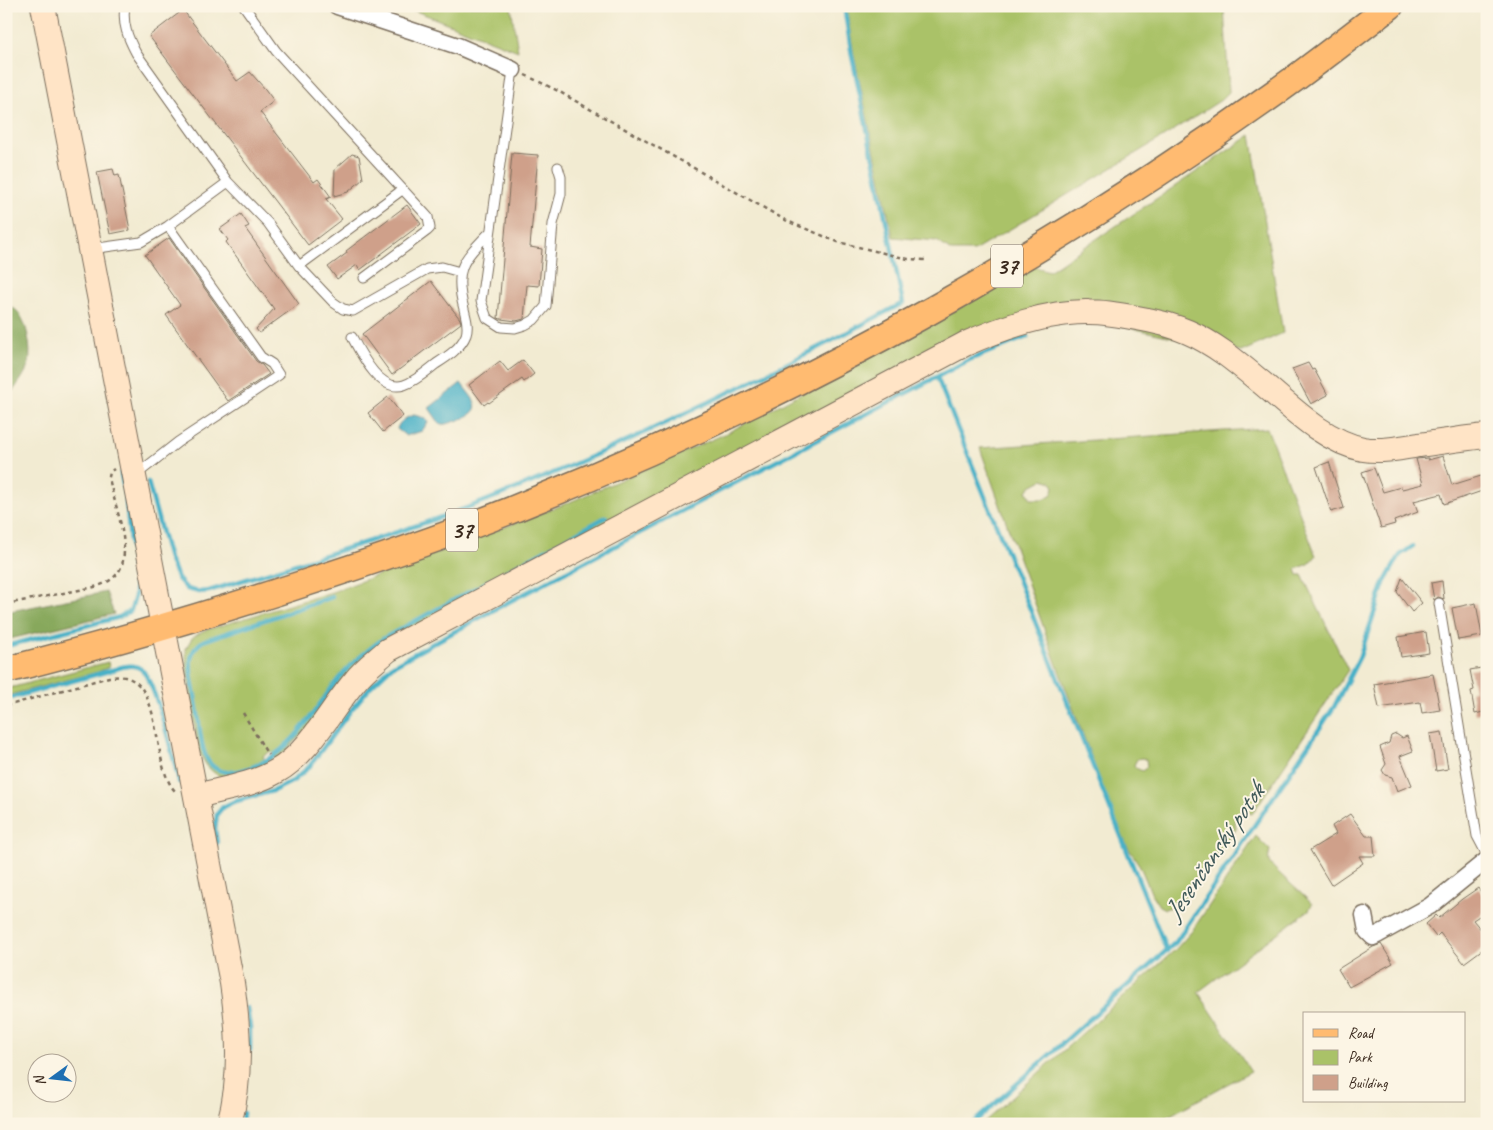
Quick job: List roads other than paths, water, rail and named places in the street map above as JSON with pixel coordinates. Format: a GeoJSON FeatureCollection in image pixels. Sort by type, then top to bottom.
{"type":"FeatureCollection","features":[{"type":"Feature","properties":{"kind":"main road","name":"37"},"geometry":{"type":"LineString","coordinates":[[6,670],[164,627],[421,544],[498,516],[595,476],[716,421],[844,357],[1010,265],[1149,177],[1297,76],[1390,6]]}},
{"type":"Feature","properties":{"kind":"street"},"geometry":{"type":"LineString","coordinates":[[44,6],[232,983],[237,1016],[238,1067],[235,1096],[229,1124]]}},
{"type":"Feature","properties":{"kind":"street"},"geometry":{"type":"LineString","coordinates":[[337,6],[458,46],[513,70]]}},
{"type":"Feature","properties":{"kind":"street"},"geometry":{"type":"LineString","coordinates":[[196,796],[255,780],[283,767],[307,744],[355,680],[388,650],[965,344],[1024,322],[1056,315],[1087,312],[1123,315],[1158,322],[1188,332],[1224,352],[1304,418],[1328,434],[1348,444],[1364,449],[1394,448],[1487,436]]}},
{"type":"Feature","properties":{"kind":"street"},"geometry":{"type":"LineString","coordinates":[[1364,914],[1367,931],[1373,936],[1379,934],[1430,906],[1487,860]]}},
{"type":"Feature","properties":{"kind":"lane"},"geometry":{"type":"LineString","coordinates":[[125,6],[125,27],[136,53],[228,182],[268,224],[299,266],[333,302],[343,309],[353,311],[427,269],[442,267],[460,272]]}},
{"type":"Feature","properties":{"kind":"lane"},"geometry":{"type":"LineString","coordinates":[[244,6],[276,50],[428,217],[430,228],[364,278]]}},
{"type":"Feature","properties":{"kind":"lane"},"geometry":{"type":"LineString","coordinates":[[513,70],[481,300],[487,318],[501,327],[515,328],[525,326],[534,320],[546,306],[553,224],[560,194],[561,177],[558,167]]}},
{"type":"Feature","properties":{"kind":"lane"},"geometry":{"type":"LineString","coordinates":[[91,249],[140,242],[168,226],[228,182]]}},
{"type":"Feature","properties":{"kind":"lane"},"geometry":{"type":"LineString","coordinates":[[299,266],[402,190]]}},
{"type":"Feature","properties":{"kind":"lane"},"geometry":{"type":"LineString","coordinates":[[133,467],[141,471],[178,442],[279,375],[272,364],[261,357],[168,226]]}},
{"type":"Feature","properties":{"kind":"lane"},"geometry":{"type":"LineString","coordinates":[[352,337],[365,361],[376,375],[395,385],[403,386],[412,382],[448,356],[461,345],[466,335],[468,324],[460,295],[460,272],[465,260],[490,232]]}},
{"type":"Feature","properties":{"kind":"lane"},"geometry":{"type":"LineString","coordinates":[[1438,603],[1477,836],[1487,855]]}},
{"type":"Feature","properties":{"kind":"water"},"geometry":{"type":"Polygon","coordinates":[[[461,383],[475,404],[473,412],[459,420],[440,424],[429,408],[461,383]]]}},
{"type":"Feature","properties":{"kind":"water"},"geometry":{"type":"Polygon","coordinates":[[[414,415],[425,418],[428,422],[422,431],[406,436],[397,429],[398,426],[404,420],[414,415]]]}},
{"type":"Feature","properties":{"kind":"waterway"},"geometry":{"type":"LineString","coordinates":[[148,482],[169,559],[178,579],[187,589],[199,592],[209,591],[428,522],[552,474],[704,405],[903,303],[852,56],[844,6]]}},
{"type":"Feature","properties":{"kind":"waterway"},"geometry":{"type":"LineString","coordinates":[[217,843],[215,829],[217,814],[223,807],[233,802],[273,791],[293,781],[309,767],[351,710],[370,687],[392,666],[501,606],[969,360],[1027,337]]}},
{"type":"Feature","properties":{"kind":"waterway"},"geometry":{"type":"LineString","coordinates":[[937,377],[1167,951]]}},
{"type":"Feature","properties":{"kind":"waterway"},"geometry":{"type":"LineString","coordinates":[[6,646],[120,617],[131,610],[135,588],[126,500],[121,473]]}},
{"type":"Feature","properties":{"kind":"waterway"},"geometry":{"type":"LineString","coordinates":[[332,597],[203,641],[195,648],[192,653],[191,671],[201,739],[207,759],[215,768],[227,772],[235,772],[267,760],[280,751],[302,728],[331,688],[351,665],[384,638],[606,517]]}},
{"type":"Feature","properties":{"kind":"waterway","name":"Jesenčanský potok"},"geometry":{"type":"LineString","coordinates":[[972,1124],[1176,942],[1334,707],[1360,656],[1384,583],[1400,555],[1413,546]]}},
{"type":"Feature","properties":{"kind":"waterway"},"geometry":{"type":"LineString","coordinates":[[6,699],[122,667],[133,666],[139,668],[147,678],[159,706],[179,782]]}},
{"type":"Feature","properties":{"kind":"waterway"},"geometry":{"type":"LineString","coordinates":[[247,1008],[250,1027],[250,1050]]}},
{"type":"Feature","properties":{"kind":"waterway"},"geometry":{"type":"LineString","coordinates":[[242,1124],[243,1113]]}}]}
